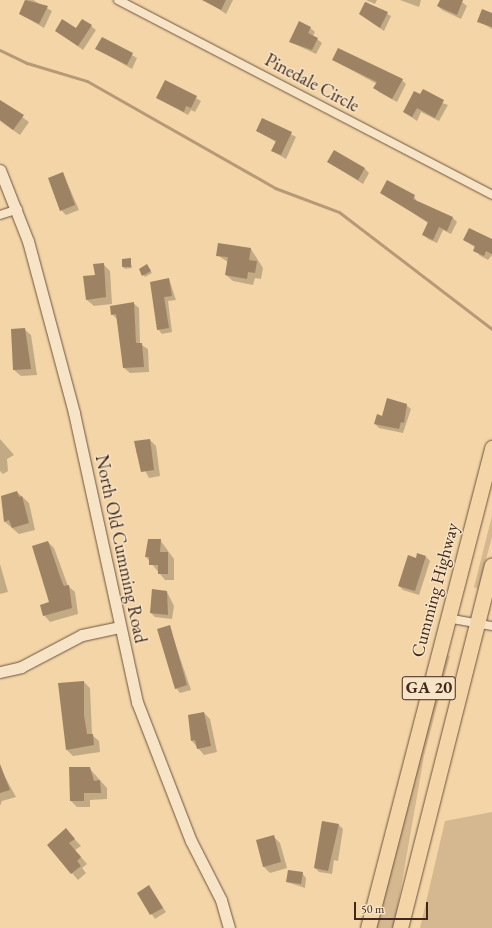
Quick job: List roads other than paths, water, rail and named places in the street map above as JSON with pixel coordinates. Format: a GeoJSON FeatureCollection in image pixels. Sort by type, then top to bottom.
{"type":"FeatureCollection","features":[{"type":"Feature","properties":{"kind":"highway","name":"Cumming Highway"},"geometry":{"type":"LineString","coordinates":[[368,928],[492,448]]}},
{"type":"Feature","properties":{"kind":"highway","name":"GA 20"},"geometry":{"type":"LineString","coordinates":[[400,928],[492,565]]}},
{"type":"Feature","properties":{"kind":"street","name":"Pinedale Circle"},"geometry":{"type":"LineString","coordinates":[[118,0],[492,195]]}},
{"type":"Feature","properties":{"kind":"street","name":"North Old Cumming Road"},"geometry":{"type":"LineString","coordinates":[[0,170],[18,209],[83,449],[137,702],[190,841],[221,900],[229,928]]}},
{"type":"Feature","properties":{"kind":"street"},"geometry":{"type":"LineString","coordinates":[[0,215],[18,209]]}},
{"type":"Feature","properties":{"kind":"street"},"geometry":{"type":"LineString","coordinates":[[447,618],[492,626]]}},
{"type":"Feature","properties":{"kind":"street"},"geometry":{"type":"LineString","coordinates":[[0,672],[21,667],[82,635],[120,627]]}},
{"type":"Feature","properties":{"kind":"waterway"},"geometry":{"type":"LineString","coordinates":[[0,50],[27,63],[87,81],[275,188],[339,212],[492,329]]}}]}
